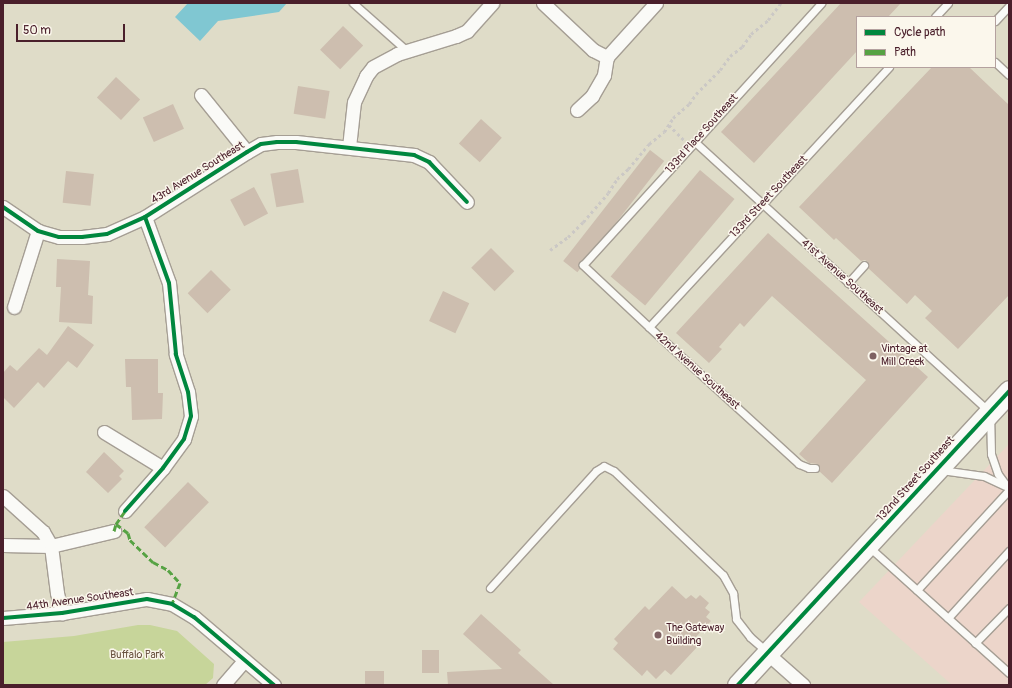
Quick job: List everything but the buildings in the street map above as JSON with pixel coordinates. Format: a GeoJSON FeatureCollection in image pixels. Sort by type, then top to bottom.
{"type":"FeatureCollection","features":[{"type":"Feature","properties":{"kind":"main road","name":"132nd Street Southeast"},"geometry":{"type":"LineString","coordinates":[[738,685],[868,546],[936,469],[1009,391]]}},
{"type":"Feature","properties":{"kind":"street"},"geometry":{"type":"LineString","coordinates":[[349,148],[354,102],[366,76],[373,67],[407,52],[467,31],[492,3]]}},
{"type":"Feature","properties":{"kind":"street"},"geometry":{"type":"LineString","coordinates":[[543,3],[593,50],[607,57]]}},
{"type":"Feature","properties":{"kind":"street"},"geometry":{"type":"LineString","coordinates":[[577,110],[592,96],[604,75],[607,57],[656,3]]}},
{"type":"Feature","properties":{"kind":"street"},"geometry":{"type":"LineString","coordinates":[[201,95],[247,152]]}},
{"type":"Feature","properties":{"kind":"street","name":"43rd Avenue Southeast"},"geometry":{"type":"LineString","coordinates":[[3,207],[38,231],[60,238],[82,238],[107,234],[145,217],[261,144],[277,142],[414,155],[429,162],[442,173],[467,202]]}},
{"type":"Feature","properties":{"kind":"street"},"geometry":{"type":"LineString","coordinates":[[125,511],[163,468],[184,439],[191,416],[188,392],[176,354],[169,283],[145,217]]}},
{"type":"Feature","properties":{"kind":"street"},"geometry":{"type":"LineString","coordinates":[[14,307],[38,231]]}},
{"type":"Feature","properties":{"kind":"street"},"geometry":{"type":"LineString","coordinates":[[104,432],[163,468]]}},
{"type":"Feature","properties":{"kind":"street"},"geometry":{"type":"LineString","coordinates":[[3,496],[43,532],[51,546],[57,593],[62,613]]}},
{"type":"Feature","properties":{"kind":"street"},"geometry":{"type":"LineString","coordinates":[[3,545],[51,546],[114,531]]}},
{"type":"Feature","properties":{"kind":"street","name":"44th Avenue Southeast"},"geometry":{"type":"LineString","coordinates":[[3,618],[62,613],[147,599],[172,604],[194,617],[274,685]]}},
{"type":"Feature","properties":{"kind":"street"},"geometry":{"type":"LineString","coordinates":[[768,654],[803,685]]}},
{"type":"Feature","properties":{"kind":"street"},"geometry":{"type":"LineString","coordinates":[[223,685],[245,660]]}},
{"type":"Feature","properties":{"kind":"lane"},"geometry":{"type":"LineString","coordinates":[[353,3],[407,52]]}},
{"type":"Feature","properties":{"kind":"lane","name":"133rd Place Southeast"},"geometry":{"type":"LineString","coordinates":[[583,265],[821,3]]}},
{"type":"Feature","properties":{"kind":"lane"},"geometry":{"type":"LineString","coordinates":[[939,16],[948,3]]}},
{"type":"Feature","properties":{"kind":"lane"},"geometry":{"type":"LineString","coordinates":[[996,20],[1009,6]]}},
{"type":"Feature","properties":{"kind":"lane"},"geometry":{"type":"LineString","coordinates":[[996,63],[1009,75]]}},
{"type":"Feature","properties":{"kind":"lane","name":"133rd Street Southeast"},"geometry":{"type":"LineString","coordinates":[[649,327],[888,68]]}},
{"type":"Feature","properties":{"kind":"lane","name":"41st Avenue Southeast"},"geometry":{"type":"LineString","coordinates":[[695,142],[762,205],[990,412]]}},
{"type":"Feature","properties":{"kind":"lane","name":"42nd Avenue Southeast"},"geometry":{"type":"LineString","coordinates":[[583,265],[799,464],[809,468],[815,468]]}},
{"type":"Feature","properties":{"kind":"lane"},"geometry":{"type":"LineString","coordinates":[[848,283],[864,265]]}},
{"type":"Feature","properties":{"kind":"lane"},"geometry":{"type":"LineString","coordinates":[[990,412],[991,454],[998,474],[1009,489]]}},
{"type":"Feature","properties":{"kind":"lane"},"geometry":{"type":"LineString","coordinates":[[490,588],[596,471],[604,466],[614,471],[723,575],[733,593],[736,619],[750,637],[768,654]]}},
{"type":"Feature","properties":{"kind":"lane"},"geometry":{"type":"LineString","coordinates":[[936,469],[984,476],[1009,489]]}},
{"type":"Feature","properties":{"kind":"lane"},"geometry":{"type":"LineString","coordinates":[[917,590],[1009,489]]}},
{"type":"Feature","properties":{"kind":"lane"},"geometry":{"type":"LineString","coordinates":[[868,546],[1009,673]]}},
{"type":"Feature","properties":{"kind":"lane"},"geometry":{"type":"LineString","coordinates":[[948,618],[1009,551]]}},
{"type":"Feature","properties":{"kind":"lane"},"geometry":{"type":"LineString","coordinates":[[975,643],[1009,608]]}},
{"type":"Feature","properties":{"kind":"path"},"geometry":{"type":"LineString","coordinates":[[550,250],[568,237],[583,222],[608,193],[617,179],[628,170],[646,147],[664,132],[673,118],[689,104],[696,94],[720,70],[730,56],[742,47],[751,34],[768,20],[781,3]]}},
{"type":"Feature","properties":{"kind":"shaded area"},"geometry":{"type":"Polygon","coordinates":[[[1009,444],[1009,685],[952,685],[859,602],[1009,444]]]}},
{"type":"Feature","properties":{"kind":"green space","name":"Buffalo Park"},"geometry":{"type":"Polygon","coordinates":[[[138,625],[150,625],[177,631],[214,664],[213,678],[205,685],[3,685],[3,642],[74,636],[138,625]]]}},
{"type":"Feature","properties":{"kind":"water"},"geometry":{"type":"Polygon","coordinates":[[[188,3],[287,3],[279,12],[218,21],[200,41],[175,17],[188,3]]]}},
{"type":"Feature","properties":{"kind":"marked path"},"geometry":{"type":"LineString","coordinates":[[114,531],[116,524],[125,511]]}},
{"type":"Feature","properties":{"kind":"marked path"},"geometry":{"type":"LineString","coordinates":[[116,524],[128,533],[130,540],[153,562],[168,570],[180,583],[172,604]]}},
{"type":"Feature","properties":{"kind":"cycle path"},"geometry":{"type":"LineString","coordinates":[[3,207],[38,231],[59,237],[82,237],[107,234],[145,217],[261,144],[277,142],[296,142],[414,155],[429,162],[467,202]]}},
{"type":"Feature","properties":{"kind":"cycle path"},"geometry":{"type":"LineString","coordinates":[[125,511],[163,468],[184,439],[191,416],[188,392],[176,354],[169,283],[145,217]]}},
{"type":"Feature","properties":{"kind":"cycle path"},"geometry":{"type":"LineString","coordinates":[[738,685],[1009,391]]}},
{"type":"Feature","properties":{"kind":"cycle path"},"geometry":{"type":"LineString","coordinates":[[3,618],[62,613],[147,599],[172,604],[194,617],[274,685]]}},
{"type":"Feature","properties":{"kind":"place","name":"Vintage at Mill Creek"},"geometry":{"type":"Point","coordinates":[873,356]}},
{"type":"Feature","properties":{"kind":"place","name":"The Gateway Building"},"geometry":{"type":"Point","coordinates":[658,635]}}]}
